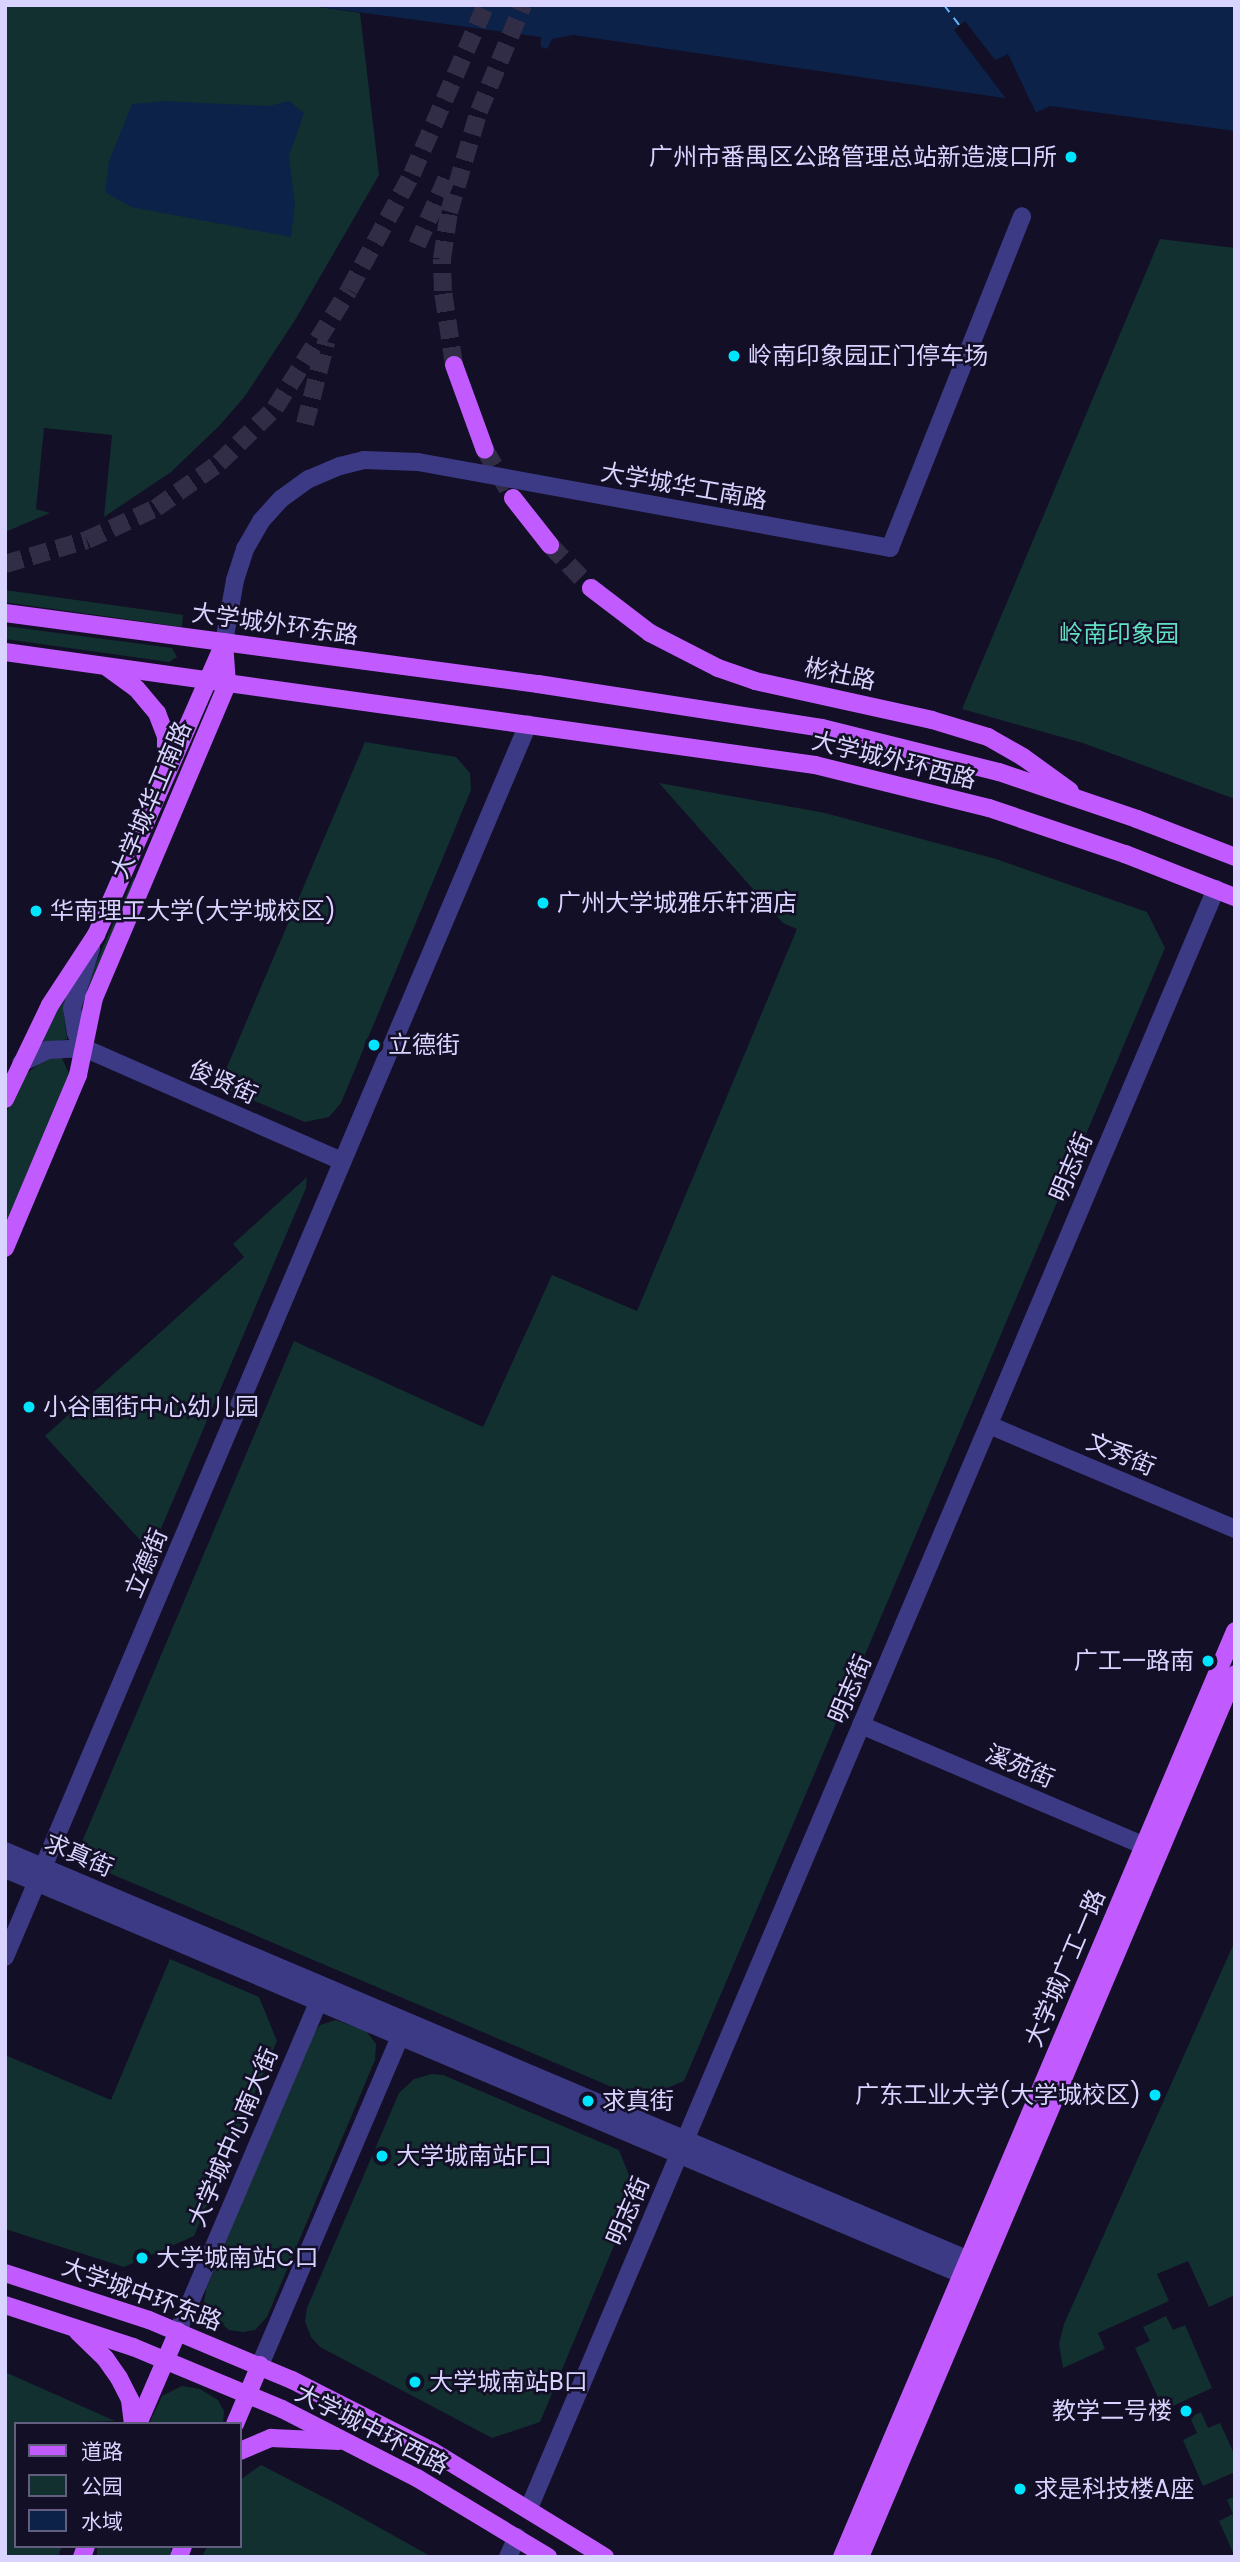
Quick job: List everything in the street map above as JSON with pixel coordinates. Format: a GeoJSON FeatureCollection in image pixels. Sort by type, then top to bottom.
{"type":"FeatureCollection","features":[{"type":"Feature","properties":{"kind":"main road"},"geometry":{"type":"LineString","coordinates":[[454,365],[485,450]]}},
{"type":"Feature","properties":{"kind":"main road"},"geometry":{"type":"LineString","coordinates":[[513,498],[550,545]]}},
{"type":"Feature","properties":{"kind":"main road","name":"彬社路"},"geometry":{"type":"LineString","coordinates":[[591,588],[621,614],[657,638],[718,668],[755,681],[932,720],[988,737],[1023,757],[1082,799]]}},
{"type":"Feature","properties":{"kind":"main road","name":"大学城外环东路"},"geometry":{"type":"LineString","coordinates":[[5,613],[538,684]]}},
{"type":"Feature","properties":{"kind":"main road","name":"大学城华工南路"},"geometry":{"type":"LineString","coordinates":[[5,1099],[57,993],[96,935],[224,642]]}},
{"type":"Feature","properties":{"kind":"main road","name":"大学城华工南路"},"geometry":{"type":"LineString","coordinates":[[5,1248],[78,1075],[94,998],[227,684],[224,642]]}},
{"type":"Feature","properties":{"kind":"main road"},"geometry":{"type":"LineString","coordinates":[[5,652],[528,724]]}},
{"type":"Feature","properties":{"kind":"main road"},"geometry":{"type":"LineString","coordinates":[[98,664],[125,679],[157,713],[166,736],[167,751],[162,782]]}},
{"type":"Feature","properties":{"kind":"main road","name":"大学城外环西路"},"geometry":{"type":"LineString","coordinates":[[538,684],[822,728],[986,768],[1082,799],[1235,857]]}},
{"type":"Feature","properties":{"kind":"main road","name":"大学城外环西路"},"geometry":{"type":"LineString","coordinates":[[528,724],[766,756],[890,781],[1037,824],[1235,897]]}},
{"type":"Feature","properties":{"kind":"main road","name":"大学城广工一路"},"geometry":{"type":"LineString","coordinates":[[860,2557],[973,2271],[1152,1849],[1235,1631]]}},
{"type":"Feature","properties":{"kind":"main road","name":"大学城广工一路"},"geometry":{"type":"LineString","coordinates":[[1152,1849],[1235,1674]]}},
{"type":"Feature","properties":{"kind":"main road","name":"大学城广工一路"},"geometry":{"type":"LineString","coordinates":[[842,2557],[973,2271]]}},
{"type":"Feature","properties":{"kind":"main road","name":"大学城中环东路"},"geometry":{"type":"LineString","coordinates":[[5,2273],[178,2331],[260,2365]]}},
{"type":"Feature","properties":{"kind":"main road"},"geometry":{"type":"LineString","coordinates":[[5,2305],[166,2360]]}},
{"type":"Feature","properties":{"kind":"main road"},"geometry":{"type":"LineString","coordinates":[[70,2326],[97,2350],[119,2378],[130,2400],[136,2422]]}},
{"type":"Feature","properties":{"kind":"main road","name":"大学城中心南大街"},"geometry":{"type":"LineString","coordinates":[[137,2422],[178,2331]]}},
{"type":"Feature","properties":{"kind":"main road","name":"大学城中环西路"},"geometry":{"type":"LineString","coordinates":[[166,2360],[248,2394],[347,2441],[417,2478],[548,2557]]}},
{"type":"Feature","properties":{"kind":"main road"},"geometry":{"type":"LineString","coordinates":[[236,2422],[260,2365]]}},
{"type":"Feature","properties":{"kind":"main road","name":"大学城中环西路"},"geometry":{"type":"LineString","coordinates":[[260,2365],[401,2434],[529,2508],[605,2557]]}},
{"type":"Feature","properties":{"kind":"main road"},"geometry":{"type":"LineString","coordinates":[[242,2450],[271,2438],[347,2441]]}},
{"type":"Feature","properties":{"kind":"street","name":"大学城华工南路"},"geometry":{"type":"LineString","coordinates":[[224,642],[235,580],[245,549],[261,521],[299,485],[353,462],[390,459],[418,462],[890,548],[1022,216]]}},
{"type":"Feature","properties":{"kind":"street","name":"立德街"},"geometry":{"type":"LineString","coordinates":[[5,1957],[528,724]]}},
{"type":"Feature","properties":{"kind":"street","name":"明志街"},"geometry":{"type":"LineString","coordinates":[[529,2508],[1216,889]]}},
{"type":"Feature","properties":{"kind":"street"},"geometry":{"type":"LineString","coordinates":[[84,1048],[76,1033],[72,1008],[96,935]]}},
{"type":"Feature","properties":{"kind":"street","name":"俊贤街"},"geometry":{"type":"LineString","coordinates":[[21,1063],[48,1050],[84,1048],[342,1161]]}},
{"type":"Feature","properties":{"kind":"street","name":"文秀街"},"geometry":{"type":"LineString","coordinates":[[989,1425],[1235,1529]]}},
{"type":"Feature","properties":{"kind":"street","name":"溪苑街"},"geometry":{"type":"LineString","coordinates":[[861,1726],[1152,1849]]}},
{"type":"Feature","properties":{"kind":"street","name":"求真街"},"geometry":{"type":"LineString","coordinates":[[5,1851],[41,1875],[973,2271]]}},
{"type":"Feature","properties":{"kind":"street","name":"求真街"},"geometry":{"type":"LineString","coordinates":[[5,1869],[41,1875]]}},
{"type":"Feature","properties":{"kind":"street","name":"大学城中心南大街"},"geometry":{"type":"LineString","coordinates":[[178,2331],[321,1994]]}},
{"type":"Feature","properties":{"kind":"street"},"geometry":{"type":"LineString","coordinates":[[260,2365],[403,2029]]}},
{"type":"Feature","properties":{"kind":"street"},"geometry":{"type":"LineString","coordinates":[[508,2557],[517,2537]]}},
{"type":"Feature","properties":{"kind":"green space"},"geometry":{"type":"Polygon","coordinates":[[[5,5],[306,5],[360,13],[379,175],[295,320],[245,396],[220,425],[171,472],[104,517],[112,435],[44,428],[36,509],[50,513],[5,532],[5,5]]]}},
{"type":"Feature","properties":{"kind":"green space","name":"岭南印象园"},"geometry":{"type":"Polygon","coordinates":[[[1160,239],[1235,248],[1235,799],[1083,743],[962,709],[1160,239]]]}},
{"type":"Feature","properties":{"kind":"green space"},"geometry":{"type":"Polygon","coordinates":[[[5,590],[183,615],[182,627],[5,602],[5,590]]]}},
{"type":"Feature","properties":{"kind":"green space"},"geometry":{"type":"Polygon","coordinates":[[[5,626],[172,648],[177,657],[169,662],[5,639],[5,626]]]}},
{"type":"Feature","properties":{"kind":"green space"},"geometry":{"type":"Polygon","coordinates":[[[365,742],[456,757],[470,773],[471,790],[341,1103],[329,1117],[305,1122],[219,1086],[365,742]]]}},
{"type":"Feature","properties":{"kind":"green space"},"geometry":{"type":"Polygon","coordinates":[[[659,783],[825,813],[996,859],[1147,912],[1165,948],[684,2081],[640,2099],[88,1864],[82,1860],[79,1849],[294,1341],[483,1427],[552,1275],[637,1311],[797,929],[783,923],[659,783]]]}},
{"type":"Feature","properties":{"kind":"green space"},"geometry":{"type":"Polygon","coordinates":[[[134,877],[135,881],[81,1004],[79,1001],[134,877]]]}},
{"type":"Feature","properties":{"kind":"green space"},"geometry":{"type":"Polygon","coordinates":[[[68,987],[64,1014],[67,1039],[40,1046],[68,987]]]}},
{"type":"Feature","properties":{"kind":"green space"},"geometry":{"type":"Polygon","coordinates":[[[48,1057],[62,1058],[70,1076],[5,1235],[5,1115],[26,1074],[48,1057]]]}},
{"type":"Feature","properties":{"kind":"green space"},"geometry":{"type":"Polygon","coordinates":[[[307,1177],[306,1188],[151,1552],[45,1436],[244,1257],[233,1244],[307,1177]]]}},
{"type":"Feature","properties":{"kind":"green space"},"geometry":{"type":"Polygon","coordinates":[[[1235,1941],[1235,2295],[1209,2307],[1188,2261],[1157,2274],[1169,2301],[1098,2333],[1105,2349],[1063,2368],[1059,2344],[1064,2324],[1235,1941]]]}},
{"type":"Feature","properties":{"kind":"green space"},"geometry":{"type":"Polygon","coordinates":[[[170,1959],[259,1997],[277,2041],[194,2236],[124,2267],[5,2229],[5,2055],[111,2100],[170,1959]]]}},
{"type":"Feature","properties":{"kind":"green space"},"geometry":{"type":"Polygon","coordinates":[[[336,2020],[366,2031],[376,2044],[375,2060],[267,2317],[255,2330],[229,2330],[207,2312],[204,2302],[206,2289],[311,2037],[320,2025],[336,2020]]]}},
{"type":"Feature","properties":{"kind":"green space"},"geometry":{"type":"Polygon","coordinates":[[[432,2074],[443,2075],[619,2150],[636,2193],[540,2422],[492,2438],[320,2347],[311,2337],[305,2321],[307,2308],[399,2093],[414,2079],[432,2074]]]}},
{"type":"Feature","properties":{"kind":"green space"},"geometry":{"type":"Polygon","coordinates":[[[1166,2316],[1173,2330],[1185,2325],[1212,2388],[1164,2410],[1135,2348],[1150,2341],[1143,2327],[1166,2316]]]}},
{"type":"Feature","properties":{"kind":"green space"},"geometry":{"type":"Polygon","coordinates":[[[5,2372],[115,2421],[14,2422],[14,2548],[61,2548],[58,2557],[5,2557],[5,2372]]]}},
{"type":"Feature","properties":{"kind":"green space"},"geometry":{"type":"Polygon","coordinates":[[[182,2386],[200,2389],[218,2400],[224,2411],[223,2422],[150,2422],[162,2396],[182,2386]]]}},
{"type":"Feature","properties":{"kind":"green space"},"geometry":{"type":"Polygon","coordinates":[[[1201,2412],[1208,2428],[1220,2423],[1235,2456],[1235,2472],[1203,2486],[1183,2440],[1197,2433],[1190,2417],[1201,2412]]]}},
{"type":"Feature","properties":{"kind":"green space"},"geometry":{"type":"Polygon","coordinates":[[[261,2465],[432,2557],[202,2557],[206,2548],[242,2548],[242,2479],[261,2465]]]}},
{"type":"Feature","properties":{"kind":"green space"},"geometry":{"type":"Polygon","coordinates":[[[1235,2496],[1235,2557],[1219,2521],[1233,2514],[1227,2500],[1235,2496]]]}},
{"type":"Feature","properties":{"kind":"green space"},"geometry":{"type":"Polygon","coordinates":[[[97,2548],[171,2548],[171,2557],[97,2557],[97,2548]]]}},
{"type":"Feature","properties":{"kind":"water"},"geometry":{"type":"Polygon","coordinates":[[[306,5],[1235,5],[1235,131],[1050,106],[1036,113],[1031,102],[573,35],[552,39],[547,49],[541,47],[541,37],[306,5]]]}},
{"type":"Feature","properties":{"kind":"water"},"geometry":{"type":"Polygon","coordinates":[[[165,101],[269,106],[289,101],[304,113],[289,156],[295,205],[291,237],[131,207],[105,192],[109,161],[132,104],[165,101]]]}},
{"type":"Feature","properties":{"kind":"pier"},"geometry":{"type":"Polygon","coordinates":[[[965,21],[995,60],[1008,54],[1036,113],[1050,106],[1052,110],[1035,116],[1029,106],[1010,104],[954,30],[965,21]]]}},
{"type":"Feature","properties":{"kind":"ferry route"},"geometry":{"type":"LineString","coordinates":[[944,5],[959,25]]}},
{"type":"Feature","properties":{"kind":"tunnel"},"geometry":{"type":"LineString","coordinates":[[5,564],[87,540],[156,508],[219,463],[275,408],[349,290],[412,174],[486,5]]}},
{"type":"Feature","properties":{"kind":"tunnel"},"geometry":{"type":"LineString","coordinates":[[454,365],[443,291],[442,259],[449,212],[479,111],[523,5]]}},
{"type":"Feature","properties":{"kind":"tunnel"},"geometry":{"type":"LineString","coordinates":[[417,245],[450,171]]}},
{"type":"Feature","properties":{"kind":"tunnel"},"geometry":{"type":"LineString","coordinates":[[305,424],[326,342]]}},
{"type":"Feature","properties":{"kind":"tunnel"},"geometry":{"type":"LineString","coordinates":[[485,450],[513,498]]}},
{"type":"Feature","properties":{"kind":"tunnel"},"geometry":{"type":"LineString","coordinates":[[550,545],[591,588]]}},
{"type":"Feature","properties":{"kind":"place","name":"广州市番禺区公路管理总站新造渡口所"},"geometry":{"type":"Point","coordinates":[1071,157]}},
{"type":"Feature","properties":{"kind":"place","name":"岭南印象园正门停车场"},"geometry":{"type":"Point","coordinates":[734,356]}},
{"type":"Feature","properties":{"kind":"place","name":"广州大学城雅乐轩酒店"},"geometry":{"type":"Point","coordinates":[543,903]}},
{"type":"Feature","properties":{"kind":"place","name":"华南理工大学(大学城校区)"},"geometry":{"type":"Point","coordinates":[36,911]}},
{"type":"Feature","properties":{"kind":"place","name":"立德街"},"geometry":{"type":"Point","coordinates":[374,1045]}},
{"type":"Feature","properties":{"kind":"place","name":"小谷围街中心幼儿园"},"geometry":{"type":"Point","coordinates":[29,1407]}},
{"type":"Feature","properties":{"kind":"place","name":"广工一路南"},"geometry":{"type":"Point","coordinates":[1208,1661]}},
{"type":"Feature","properties":{"kind":"place","name":"广东工业大学(大学城校区)"},"geometry":{"type":"Point","coordinates":[1155,2095]}},
{"type":"Feature","properties":{"kind":"place","name":"求真街"},"geometry":{"type":"Point","coordinates":[588,2101]}},
{"type":"Feature","properties":{"kind":"place","name":"大学城南站F口"},"geometry":{"type":"Point","coordinates":[382,2156]}},
{"type":"Feature","properties":{"kind":"place","name":"大学城南站C口"},"geometry":{"type":"Point","coordinates":[142,2258]}},
{"type":"Feature","properties":{"kind":"place","name":"大学城南站B口"},"geometry":{"type":"Point","coordinates":[415,2382]}},
{"type":"Feature","properties":{"kind":"place","name":"教学二号楼"},"geometry":{"type":"Point","coordinates":[1186,2411]}},
{"type":"Feature","properties":{"kind":"place","name":"求是科技楼A座"},"geometry":{"type":"Point","coordinates":[1020,2489]}}]}
